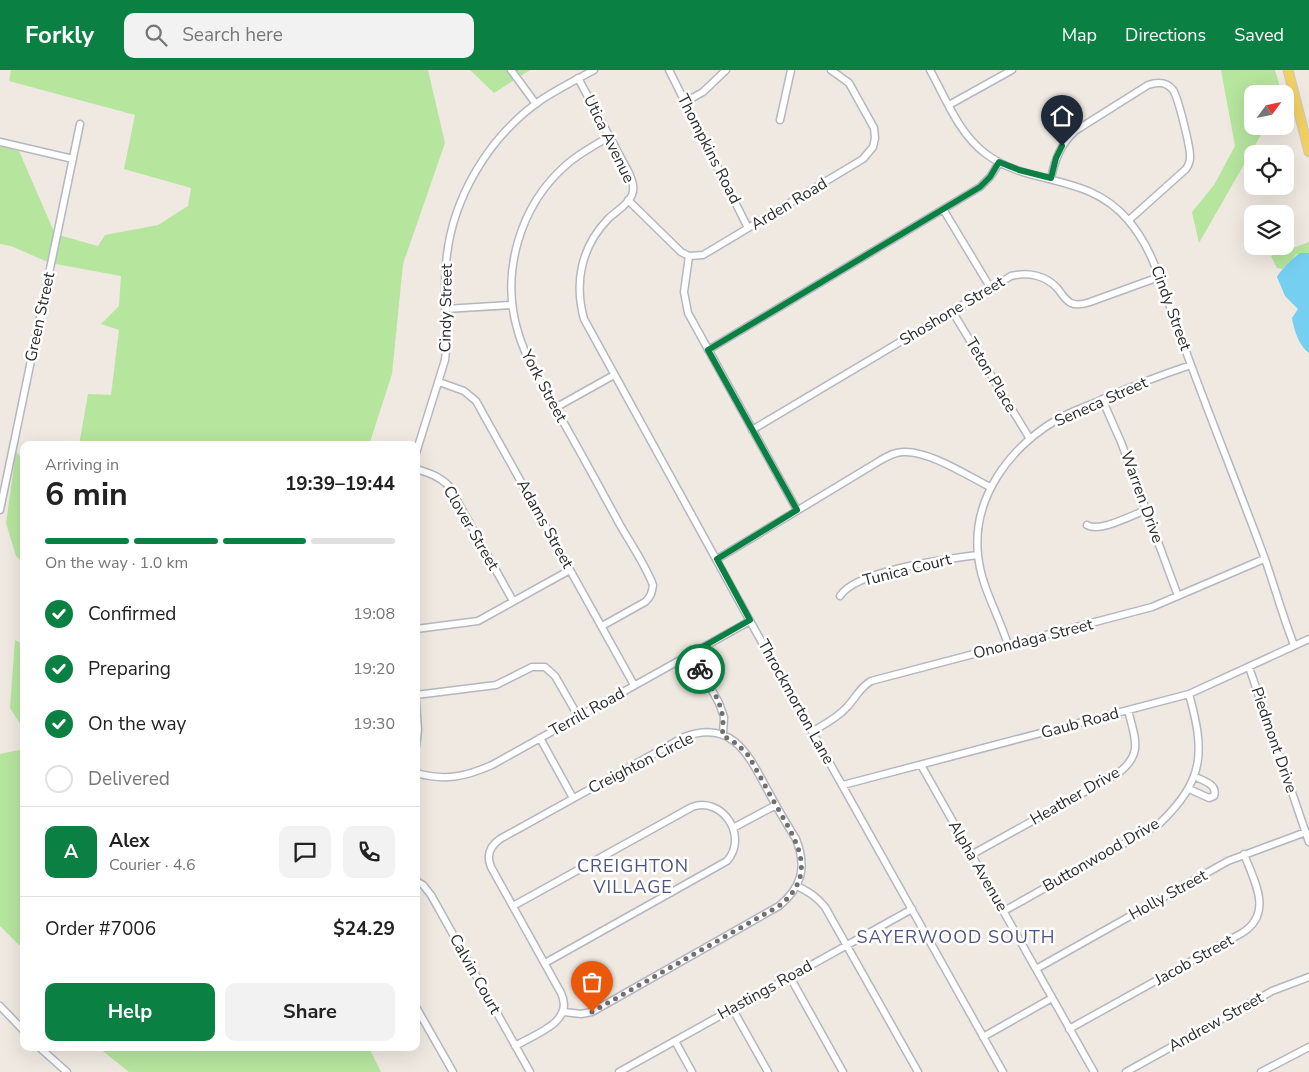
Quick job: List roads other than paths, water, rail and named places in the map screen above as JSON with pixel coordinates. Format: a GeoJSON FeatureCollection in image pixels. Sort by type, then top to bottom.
{"type":"FeatureCollection","features":[{"type":"Feature","properties":{"kind":"main road"},"geometry":{"type":"LineString","coordinates":[[1288,70],[1309,152]]}},
{"type":"Feature","properties":{"kind":"street"},"geometry":{"type":"LineString","coordinates":[[511,70],[536,104]]}},
{"type":"Feature","properties":{"kind":"street","name":"Cindy Street"},"geometry":{"type":"LineString","coordinates":[[420,441],[446,360],[445,282],[447,252],[454,222],[464,193],[493,147],[513,124],[536,104],[594,70]]}},
{"type":"Feature","properties":{"kind":"street","name":"Thompkins Road"},"geometry":{"type":"LineString","coordinates":[[669,70],[748,228]]}},
{"type":"Feature","properties":{"kind":"street"},"geometry":{"type":"LineString","coordinates":[[685,102],[703,92],[726,70]]}},
{"type":"Feature","properties":{"kind":"street"},"geometry":{"type":"LineString","coordinates":[[780,120],[790,70]]}},
{"type":"Feature","properties":{"kind":"street","name":"Arden Road"},"geometry":{"type":"LineString","coordinates":[[689,256],[703,255],[863,159],[872,150],[875,143],[875,133],[850,83],[830,70]]}},
{"type":"Feature","properties":{"kind":"street","name":"Cindy Street"},"geometry":{"type":"LineString","coordinates":[[930,70],[958,122],[985,153],[999,162],[1019,170],[1051,178],[1092,192],[1114,206],[1129,220],[1148,247],[1294,645]]}},
{"type":"Feature","properties":{"kind":"street"},"geometry":{"type":"LineString","coordinates":[[949,105],[1012,70]]}},
{"type":"Feature","properties":{"kind":"street","name":"Utica Avenue"},"geometry":{"type":"LineString","coordinates":[[578,78],[631,178],[633,192],[628,200]]}},
{"type":"Feature","properties":{"kind":"street"},"geometry":{"type":"LineString","coordinates":[[1051,178],[1059,152],[1075,131],[1148,85],[1157,83],[1167,85],[1173,90],[1177,101],[1190,161],[1186,169],[1129,220]]}},
{"type":"Feature","properties":{"kind":"street","name":"Green Street"},"geometry":{"type":"LineString","coordinates":[[0,510],[80,124]]}},
{"type":"Feature","properties":{"kind":"street","name":"York Street"},"geometry":{"type":"LineString","coordinates":[[602,626],[645,602],[652,592],[652,585],[524,351],[512,305],[512,278],[515,251],[522,229],[535,203],[564,167],[580,154],[609,137]]}},
{"type":"Feature","properties":{"kind":"street"},"geometry":{"type":"LineString","coordinates":[[0,142],[73,159]]}},
{"type":"Feature","properties":{"kind":"street"},"geometry":{"type":"LineString","coordinates":[[708,350],[984,184],[999,162]]}},
{"type":"Feature","properties":{"kind":"street"},"geometry":{"type":"LineString","coordinates":[[628,200],[673,245],[689,256],[684,292],[685,303],[692,322],[797,510]]}},
{"type":"Feature","properties":{"kind":"street","name":"Throckmorton Lane"},"geometry":{"type":"LineString","coordinates":[[628,200],[606,220],[592,240],[583,260],[579,280],[580,300],[584,319],[1003,1072]]}},
{"type":"Feature","properties":{"kind":"street"},"geometry":{"type":"LineString","coordinates":[[943,209],[990,287]]}},
{"type":"Feature","properties":{"kind":"street","name":"Shoshone Street"},"geometry":{"type":"LineString","coordinates":[[752,430],[1011,276],[1023,273],[1032,274],[1050,282],[1067,301],[1078,305],[1159,277]]}},
{"type":"Feature","properties":{"kind":"street"},"geometry":{"type":"LineString","coordinates":[[445,309],[512,305]]}},
{"type":"Feature","properties":{"kind":"street","name":"Teton Place"},"geometry":{"type":"LineString","coordinates":[[952,311],[1030,439]]}},
{"type":"Feature","properties":{"kind":"street","name":"Seneca Street"},"geometry":{"type":"LineString","coordinates":[[1008,645],[1001,622],[983,580],[978,555],[982,514],[990,487],[1008,461],[1030,439],[1060,418],[1144,381],[1191,365]]}},
{"type":"Feature","properties":{"kind":"street"},"geometry":{"type":"LineString","coordinates":[[555,408],[614,375]]}},
{"type":"Feature","properties":{"kind":"street","name":"Adams Street"},"geometry":{"type":"LineString","coordinates":[[439,382],[464,391],[476,400],[634,685]]}},
{"type":"Feature","properties":{"kind":"street","name":"Warren Drive"},"geometry":{"type":"LineString","coordinates":[[1102,399],[1121,442],[1178,596]]}},
{"type":"Feature","properties":{"kind":"street"},"geometry":{"type":"LineString","coordinates":[[717,559],[881,460],[896,453],[912,452],[928,456],[990,487]]}},
{"type":"Feature","properties":{"kind":"street","name":"Clover Street"},"geometry":{"type":"LineString","coordinates":[[420,470],[441,479],[449,486],[513,601]]}},
{"type":"Feature","properties":{"kind":"street"},"geometry":{"type":"LineString","coordinates":[[1087,525],[1099,528],[1146,510]]}},
{"type":"Feature","properties":{"kind":"street","name":"Tunica Court"},"geometry":{"type":"LineString","coordinates":[[840,596],[851,586],[885,573],[930,562],[978,555]]}},
{"type":"Feature","properties":{"kind":"street","name":"Onondaga Street"},"geometry":{"type":"LineString","coordinates":[[813,731],[842,713],[859,690],[871,681],[1152,607],[1264,559]]}},
{"type":"Feature","properties":{"kind":"street"},"geometry":{"type":"LineString","coordinates":[[420,629],[478,621],[570,570]]}},
{"type":"Feature","properties":{"kind":"street","name":"Terrill Road"},"geometry":{"type":"LineString","coordinates":[[420,774],[454,778],[468,775],[492,765],[750,620]]}},
{"type":"Feature","properties":{"kind":"street","name":"Gaub Road"},"geometry":{"type":"LineString","coordinates":[[843,786],[1189,694],[1309,639]]}},
{"type":"Feature","properties":{"kind":"street"},"geometry":{"type":"LineString","coordinates":[[515,1046],[556,1022],[564,1012],[581,1014],[592,1012],[779,906],[792,894],[797,886],[801,872],[801,853],[796,839],[748,755],[737,744],[722,735],[724,717],[720,703],[692,653]]}},
{"type":"Feature","properties":{"kind":"street"},"geometry":{"type":"LineString","coordinates":[[420,694],[496,685],[526,669],[539,666],[551,671],[555,676],[578,716]]}},
{"type":"Feature","properties":{"kind":"street","name":"Piedmont Drive"},"geometry":{"type":"LineString","coordinates":[[1249,667],[1309,842]]}},
{"type":"Feature","properties":{"kind":"street","name":"Buttonwood Drive"},"geometry":{"type":"LineString","coordinates":[[1004,911],[1159,824],[1177,807],[1189,789],[1198,761],[1199,736],[1189,694]]}},
{"type":"Feature","properties":{"kind":"street","name":"Heather Drive"},"geometry":{"type":"LineString","coordinates":[[971,855],[1117,774],[1129,765],[1134,754],[1136,742],[1128,710]]}},
{"type":"Feature","properties":{"kind":"street","name":"Creighton Circle"},"geometry":{"type":"LineString","coordinates":[[564,1012],[563,997],[490,867],[489,856],[492,847],[500,839],[684,737],[701,733],[722,735]]}},
{"type":"Feature","properties":{"kind":"street"},"geometry":{"type":"LineString","coordinates":[[540,738],[573,798]]}},
{"type":"Feature","properties":{"kind":"street","name":"Alpha Avenue"},"geometry":{"type":"LineString","coordinates":[[921,765],[1094,1072]]}},
{"type":"Feature","properties":{"kind":"street"},"geometry":{"type":"LineString","coordinates":[[1189,789],[1209,798],[1216,793],[1210,784],[1194,776]]}},
{"type":"Feature","properties":{"kind":"street"},"geometry":{"type":"LineString","coordinates":[[513,906],[692,807],[703,804],[714,806],[724,815],[733,828],[735,846],[727,861],[545,963]]}},
{"type":"Feature","properties":{"kind":"street"},"geometry":{"type":"LineString","coordinates":[[733,828],[776,805]]}},
{"type":"Feature","properties":{"kind":"street","name":"Holly Street"},"geometry":{"type":"LineString","coordinates":[[1036,969],[1228,861],[1306,832]]}},
{"type":"Feature","properties":{"kind":"street","name":"Jacob Street"},"geometry":{"type":"LineString","coordinates":[[1070,1029],[1250,927],[1258,914],[1260,898],[1244,854]]}},
{"type":"Feature","properties":{"kind":"street","name":"Calvin Court"},"geometry":{"type":"LineString","coordinates":[[420,884],[431,895],[530,1072]]}},
{"type":"Feature","properties":{"kind":"street"},"geometry":{"type":"LineString","coordinates":[[797,886],[819,899],[825,907],[918,1072]]}},
{"type":"Feature","properties":{"kind":"street","name":"Hastings Road"},"geometry":{"type":"LineString","coordinates":[[619,1072],[912,909]]}},
{"type":"Feature","properties":{"kind":"street"},"geometry":{"type":"LineString","coordinates":[[790,977],[843,1072]]}},
{"type":"Feature","properties":{"kind":"street","name":"Andrew Street"},"geometry":{"type":"LineString","coordinates":[[1126,1072],[1272,991],[1309,977]]}},
{"type":"Feature","properties":{"kind":"street"},"geometry":{"type":"LineString","coordinates":[[983,1037],[1052,998]]}},
{"type":"Feature","properties":{"kind":"street"},"geometry":{"type":"LineString","coordinates":[[0,1006],[20,1027]]}},
{"type":"Feature","properties":{"kind":"street"},"geometry":{"type":"LineString","coordinates":[[732,1008],[768,1072]]}},
{"type":"Feature","properties":{"kind":"street"},"geometry":{"type":"LineString","coordinates":[[420,1013],[453,1072]]}},
{"type":"Feature","properties":{"kind":"street"},"geometry":{"type":"LineString","coordinates":[[675,1041],[692,1072]]}},
{"type":"Feature","properties":{"kind":"street"},"geometry":{"type":"LineString","coordinates":[[1261,1072],[1309,1047]]}},
{"type":"Feature","properties":{"kind":"street"},"geometry":{"type":"LineString","coordinates":[[43,1051],[67,1072]]}},
{"type":"Feature","properties":{"kind":"water"},"geometry":{"type":"Polygon","coordinates":[[[1300,253],[1309,253],[1309,353],[1300,342],[1294,328],[1292,318],[1298,309],[1285,296],[1277,277],[1287,264],[1300,253]]]}},
{"type":"Feature","properties":{"kind":"district","name":"CREIGHTON VILLAGE"},"geometry":{"type":"Point","coordinates":[633,876]}},
{"type":"Feature","properties":{"kind":"district","name":"SAYERWOOD SOUTH"},"geometry":{"type":"Point","coordinates":[956,937]}}]}
